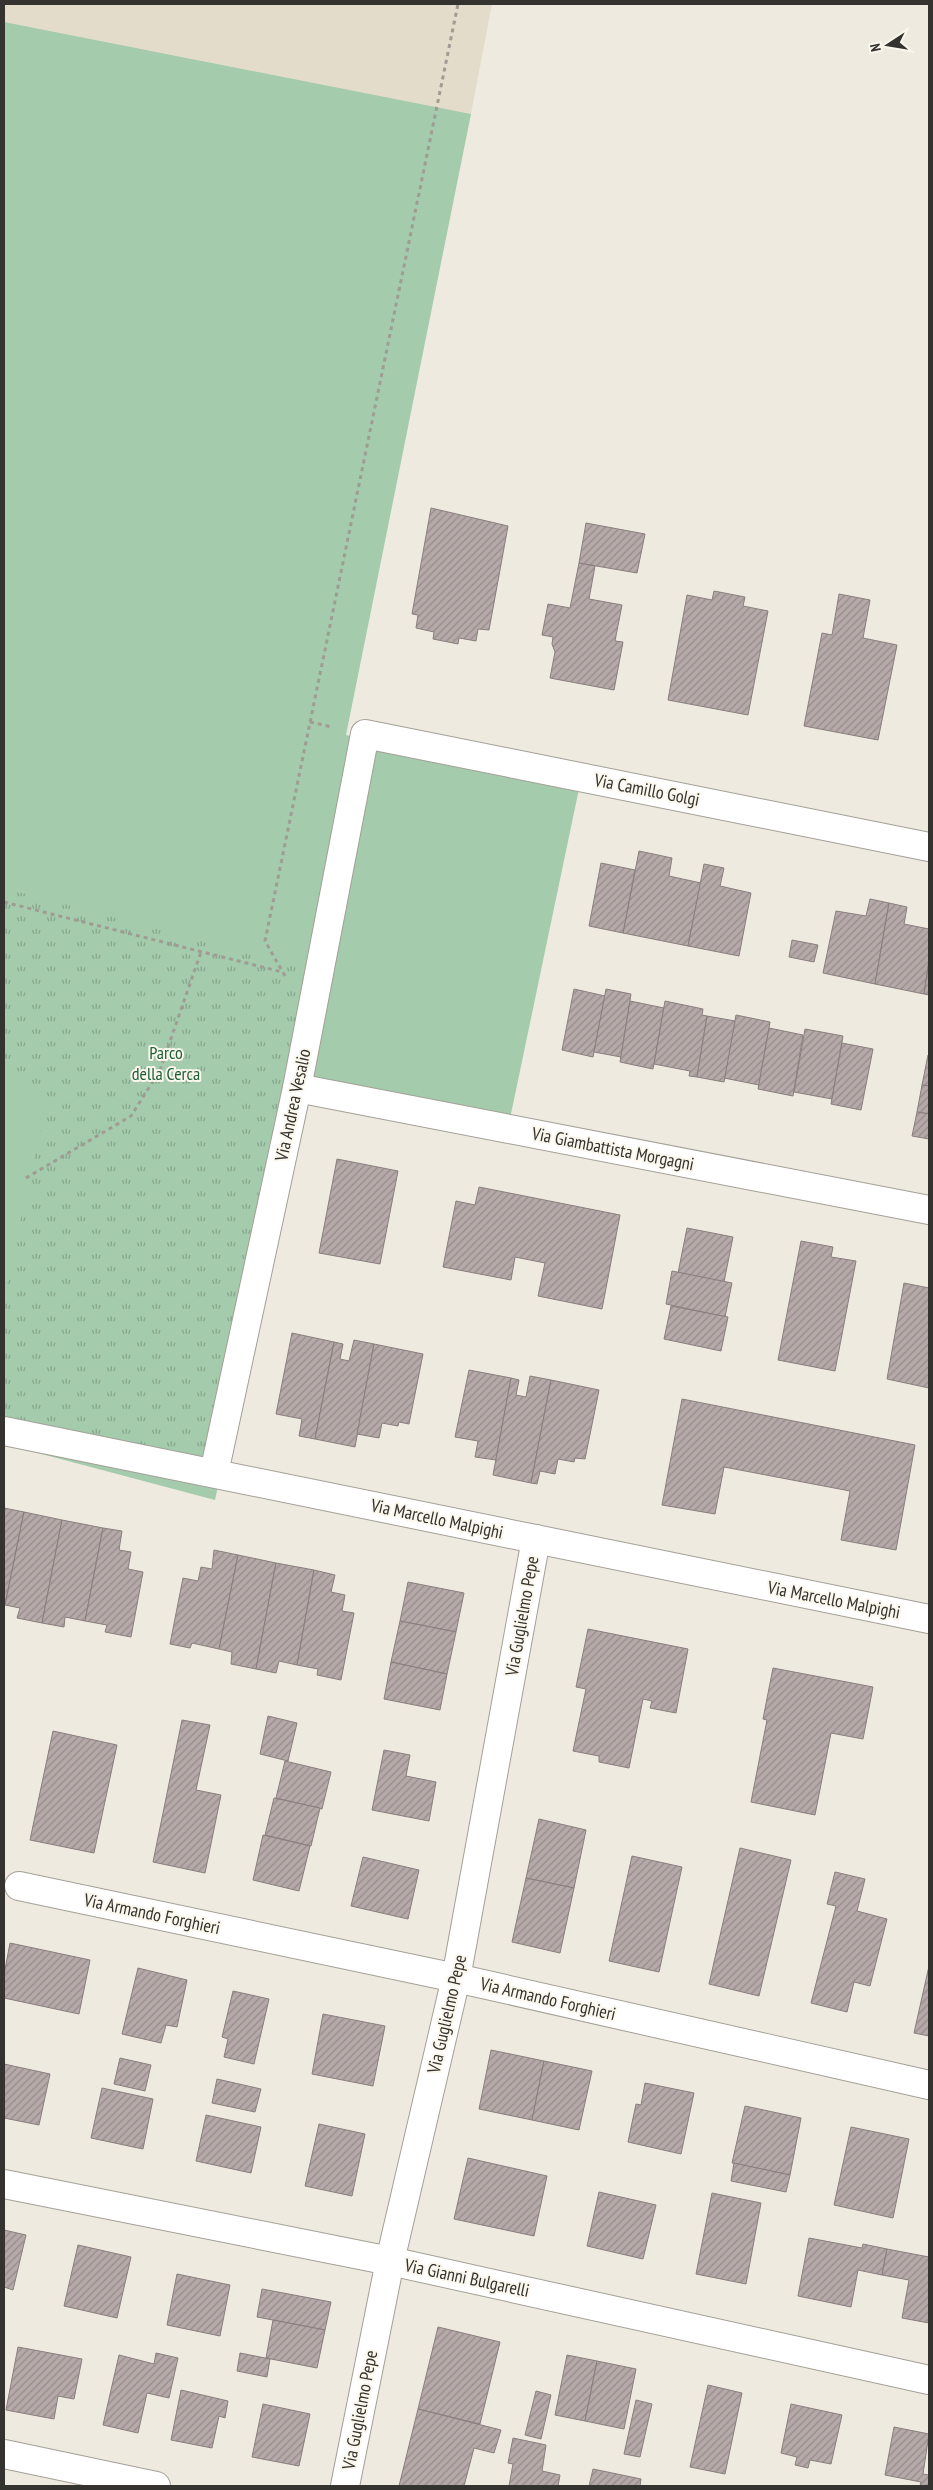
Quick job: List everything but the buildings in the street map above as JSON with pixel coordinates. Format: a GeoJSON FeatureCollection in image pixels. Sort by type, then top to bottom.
{"type":"FeatureCollection","features":[{"type":"Feature","properties":{"kind":"street","name":"Via Camillo Golgi"},"geometry":{"type":"LineString","coordinates":[[365,734],[929,847]]}},
{"type":"Feature","properties":{"kind":"street","name":"Via Andrea Vesalio"},"geometry":{"type":"LineString","coordinates":[[214,1474],[297,1088],[365,734]]}},
{"type":"Feature","properties":{"kind":"street","name":"Via Giambattista Morgagni"},"geometry":{"type":"LineString","coordinates":[[297,1088],[929,1210]]}},
{"type":"Feature","properties":{"kind":"street","name":"Via Marcello Malpighi"},"geometry":{"type":"LineString","coordinates":[[4,1432],[929,1619]]}},
{"type":"Feature","properties":{"kind":"street","name":"Via Guglielmo Pepe"},"geometry":{"type":"LineString","coordinates":[[345,2486],[390,2261],[456,1978],[536,1539]]}},
{"type":"Feature","properties":{"kind":"street","name":"Via Armando Forghieri"},"geometry":{"type":"LineString","coordinates":[[19,1886],[456,1978],[929,2085]]}},
{"type":"Feature","properties":{"kind":"street","name":"Via Gianni Bulgarelli"},"geometry":{"type":"LineString","coordinates":[[4,2184],[390,2261],[929,2380]]}},
{"type":"Feature","properties":{"kind":"street"},"geometry":{"type":"LineString","coordinates":[[4,2454],[156,2486]]}},
{"type":"Feature","properties":{"kind":"path"},"geometry":{"type":"LineString","coordinates":[[265,941],[458,4]]}},
{"type":"Feature","properties":{"kind":"path"},"geometry":{"type":"LineString","coordinates":[[4,902],[283,973]]}},
{"type":"Feature","properties":{"kind":"path"},"geometry":{"type":"LineString","coordinates":[[26,1178],[131,1116],[160,1070],[201,952]]}},
{"type":"Feature","properties":{"kind":"shaded area"},"geometry":{"type":"Polygon","coordinates":[[[4,4],[492,4],[471,114],[4,32],[4,4]]]}},
{"type":"Feature","properties":{"kind":"green space"},"geometry":{"type":"Polygon","coordinates":[[[4,22],[471,114],[346,735],[580,784],[507,1133],[302,1091],[215,1500],[4,1444],[4,22]]]}},
{"type":"Feature","properties":{"kind":"green space","name":"Parco della Cerca"},"geometry":{"type":"Polygon","coordinates":[[[4,888],[316,971],[210,1466],[4,1425],[4,1295],[46,1105],[39,1091],[31,1082],[13,1075],[4,1075],[4,888]]]}}]}
